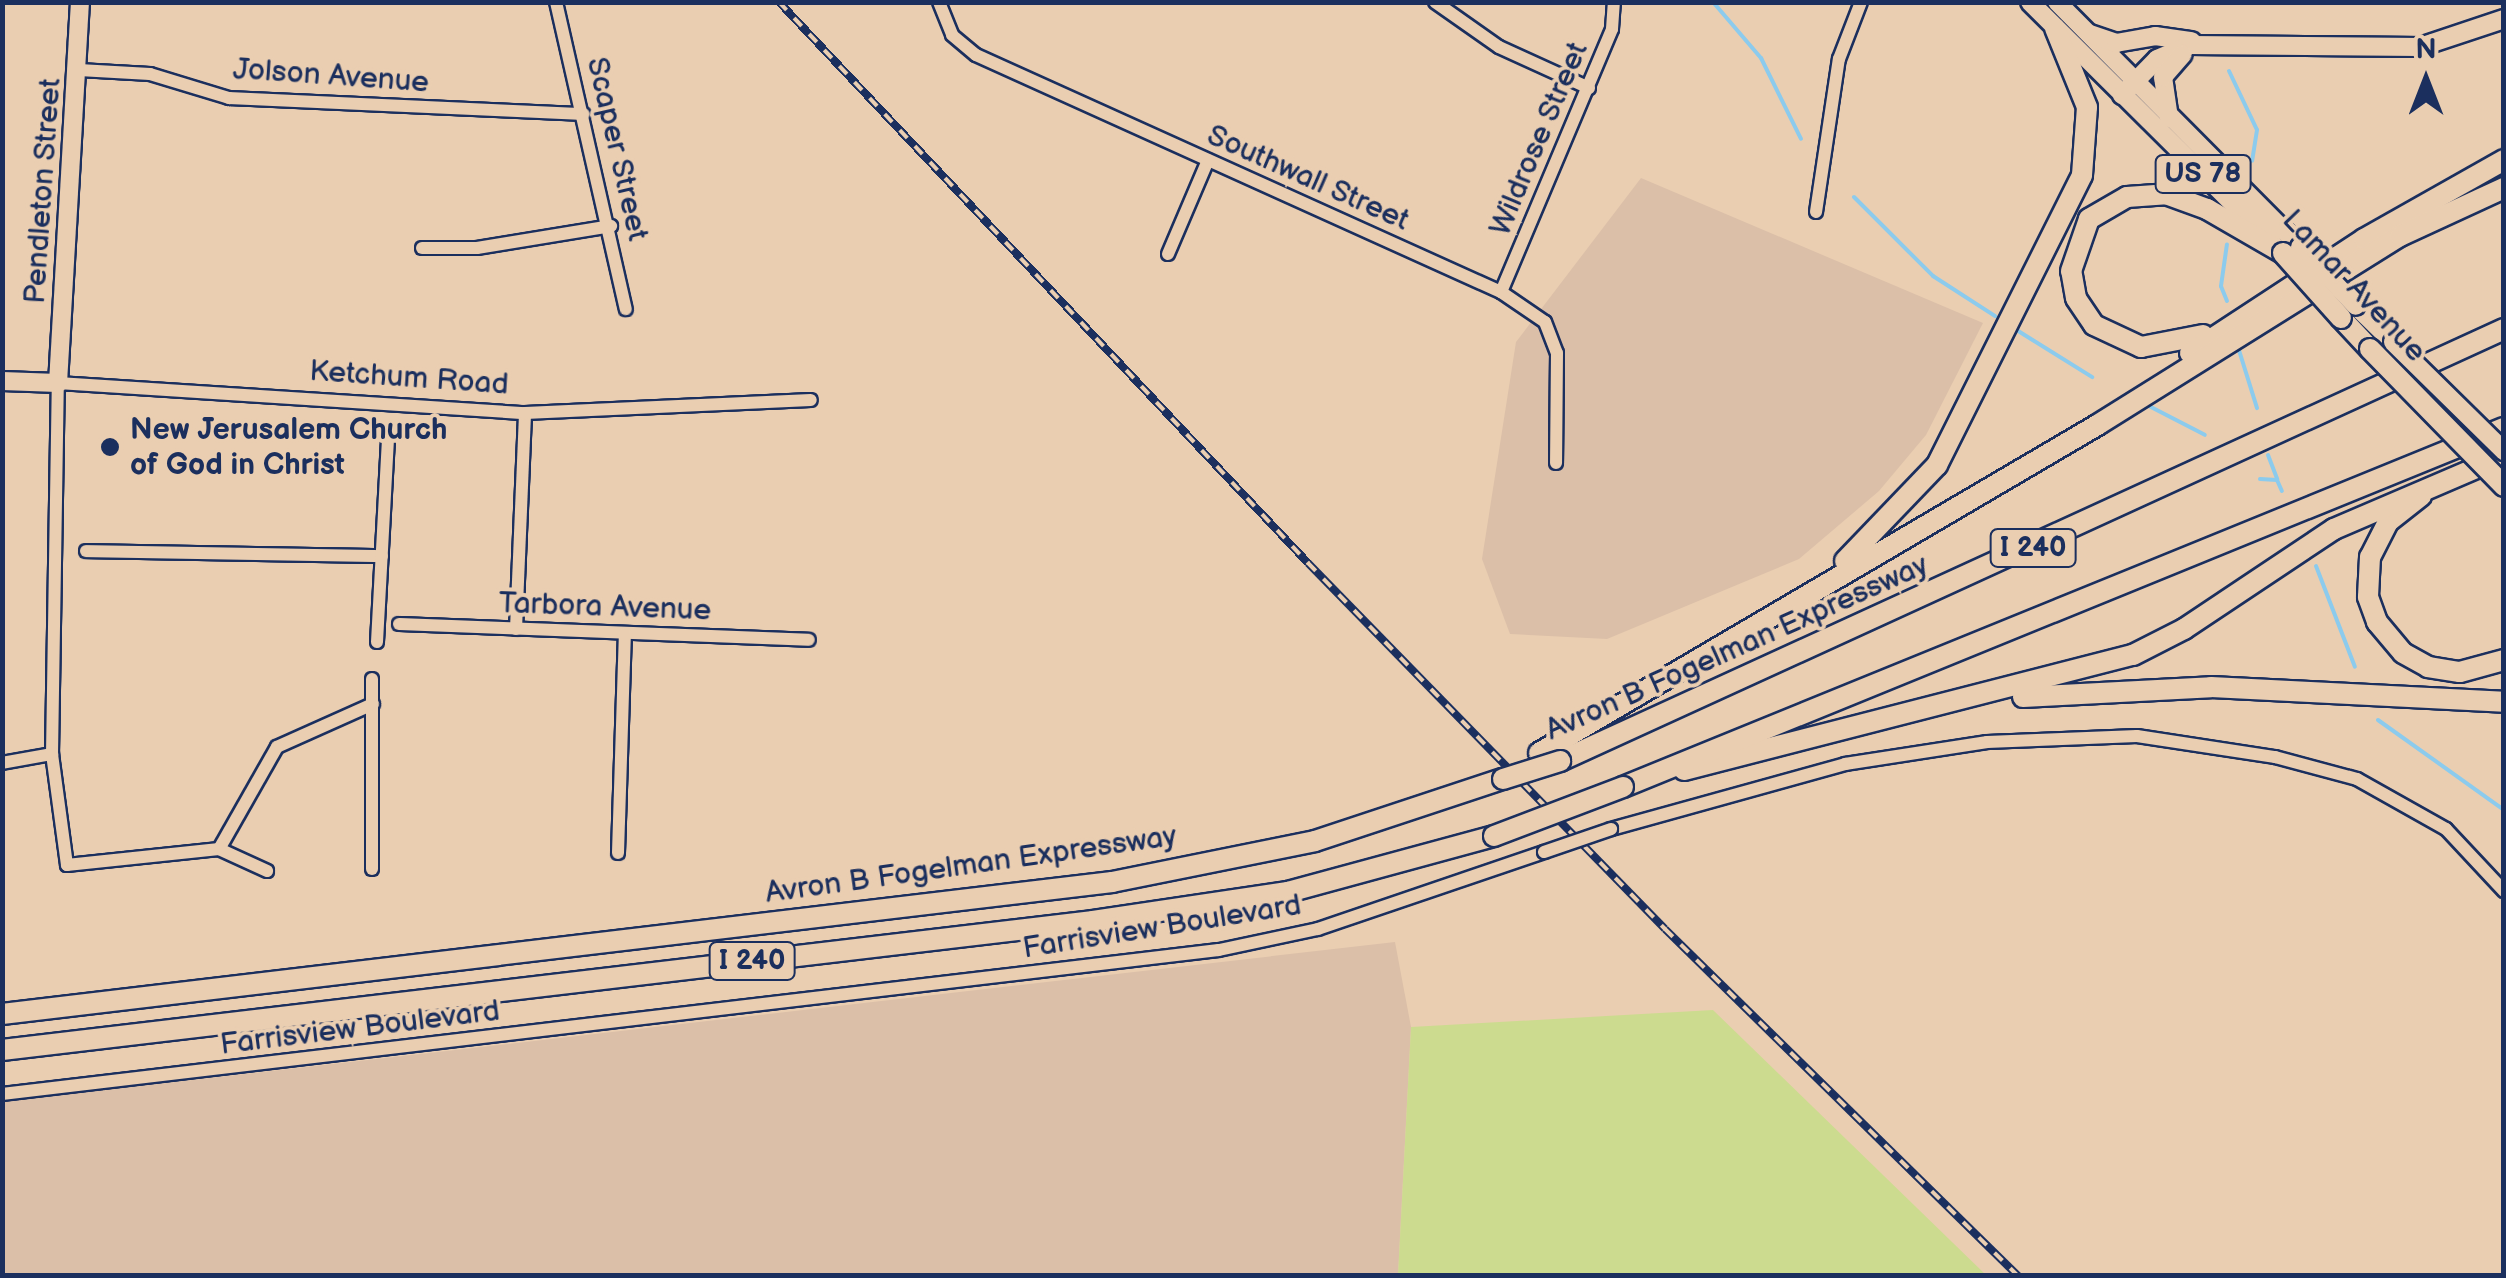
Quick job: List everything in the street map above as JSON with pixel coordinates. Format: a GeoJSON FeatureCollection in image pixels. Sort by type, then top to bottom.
{"type":"FeatureCollection","features":[{"type":"Feature","properties":{"kind":"highway"},"geometry":{"type":"LineString","coordinates":[[1802,597],[1893,517],[1937,465],[2076,186],[2088,145],[2087,107],[2055,28]]}},
{"type":"Feature","properties":{"kind":"highway"},"geometry":{"type":"LineString","coordinates":[[1903,539],[2219,329],[2504,160]]}},
{"type":"Feature","properties":{"kind":"highway"},"geometry":{"type":"LineString","coordinates":[[1503,779],[1538,753],[1903,539],[2400,236],[2504,188]]}},
{"type":"Feature","properties":{"kind":"highway"},"geometry":{"type":"LineString","coordinates":[[2219,329],[2154,347],[2118,341],[2094,326],[2071,283],[2076,244],[2088,219],[2127,196],[2166,194],[2292,250]]}},
{"type":"Feature","properties":{"kind":"highway","name":"Lamar Avenue"},"geometry":{"type":"LineString","coordinates":[[2292,250],[2349,312],[2370,349],[2504,486]]}},
{"type":"Feature","properties":{"kind":"highway","name":"Avron B Fogelman Expressway"},"geometry":{"type":"LineString","coordinates":[[2,1014],[1112,882],[1315,841],[1560,761],[2504,329]]}},
{"type":"Feature","properties":{"kind":"highway","name":"I 240"},"geometry":{"type":"LineString","coordinates":[[2,1050],[1112,918],[1288,892],[1494,836],[1631,784],[2504,428]]}},
{"type":"Feature","properties":{"kind":"highway"},"geometry":{"type":"LineString","coordinates":[[1631,784],[1956,704],[2133,655],[2184,629],[2334,529],[2504,454]]}},
{"type":"Feature","properties":{"kind":"highway"},"geometry":{"type":"LineString","coordinates":[[2457,475],[2388,522],[2370,557],[2368,597],[2384,633],[2414,661],[2460,672],[2504,660]]}},
{"type":"Feature","properties":{"kind":"highway"},"geometry":{"type":"LineString","coordinates":[[1956,704],[2163,687],[2504,702]]}},
{"type":"Feature","properties":{"kind":"main road","name":"Pendleton Street"},"geometry":{"type":"LineString","coordinates":[[58,383],[80,2]]}},
{"type":"Feature","properties":{"kind":"main road","name":"Lamar Avenue"},"geometry":{"type":"LineString","coordinates":[[2030,2],[2055,28],[2169,118],[2292,250]]}},
{"type":"Feature","properties":{"kind":"main road","name":"Lamar Avenue"},"geometry":{"type":"LineString","coordinates":[[2057,2],[2127,88],[2292,250]]}},
{"type":"Feature","properties":{"kind":"main road"},"geometry":{"type":"LineString","coordinates":[[2084,31],[2116,42],[2154,36],[2207,44],[2420,47],[2504,19]]}},
{"type":"Feature","properties":{"kind":"main road"},"geometry":{"type":"LineString","coordinates":[[2127,88],[2167,52],[2207,44]]}},
{"type":"Feature","properties":{"kind":"main road"},"geometry":{"type":"LineString","coordinates":[[2169,118],[2162,86],[2167,66],[2207,44]]}},
{"type":"Feature","properties":{"kind":"main road","name":"Lamar Avenue"},"geometry":{"type":"LineString","coordinates":[[2349,312],[2393,342],[2504,454]]}},
{"type":"Feature","properties":{"kind":"main road","name":"Ketchum Road"},"geometry":{"type":"LineString","coordinates":[[2,381],[58,383]]}},
{"type":"Feature","properties":{"kind":"street","name":"Scaper Street"},"geometry":{"type":"LineString","coordinates":[[556,2],[611,226],[626,309]]}},
{"type":"Feature","properties":{"kind":"street","name":"Southwall Street"},"geometry":{"type":"LineString","coordinates":[[939,2],[952,35],[976,56],[1500,292],[1545,322],[1557,354],[1556,463]]}},
{"type":"Feature","properties":{"kind":"street"},"geometry":{"type":"LineString","coordinates":[[1435,2],[1500,47],[1589,88]]}},
{"type":"Feature","properties":{"kind":"street","name":"Wildrose Street"},"geometry":{"type":"LineString","coordinates":[[1500,292],[1589,88],[1612,29],[1614,2]]}},
{"type":"Feature","properties":{"kind":"street"},"geometry":{"type":"LineString","coordinates":[[1816,212],[1838,59],[1861,2]]}},
{"type":"Feature","properties":{"kind":"street","name":"Jolson Avenue"},"geometry":{"type":"LineString","coordinates":[[79,70],[150,74],[230,98],[584,114]]}},
{"type":"Feature","properties":{"kind":"street"},"geometry":{"type":"LineString","coordinates":[[1168,254],[1208,160]]}},
{"type":"Feature","properties":{"kind":"street"},"geometry":{"type":"LineString","coordinates":[[422,248],[477,248],[611,226]]}},
{"type":"Feature","properties":{"kind":"street"},"geometry":{"type":"LineString","coordinates":[[58,383],[52,754],[67,865],[219,849],[268,870]]}},
{"type":"Feature","properties":{"kind":"street","name":"Ketchum Road"},"geometry":{"type":"LineString","coordinates":[[58,383],[525,413],[811,400]]}},
{"type":"Feature","properties":{"kind":"street"},"geometry":{"type":"LineString","coordinates":[[516,629],[525,413]]}},
{"type":"Feature","properties":{"kind":"street"},"geometry":{"type":"LineString","coordinates":[[377,642],[388,442]]}},
{"type":"Feature","properties":{"kind":"street"},"geometry":{"type":"LineString","coordinates":[[86,550],[382,556]]}},
{"type":"Feature","properties":{"kind":"street","name":"Tarbora Avenue"},"geometry":{"type":"LineString","coordinates":[[399,624],[809,640]]}},
{"type":"Feature","properties":{"kind":"street"},"geometry":{"type":"LineString","coordinates":[[618,854],[624,634]]}},
{"type":"Feature","properties":{"kind":"street"},"geometry":{"type":"LineString","coordinates":[[372,680],[372,868]]}},
{"type":"Feature","properties":{"kind":"street"},"geometry":{"type":"LineString","coordinates":[[219,849],[277,747],[372,704]]}},
{"type":"Feature","properties":{"kind":"street","name":"Farrisview Boulevard"},"geometry":{"type":"LineString","coordinates":[[2,1094],[1219,950],[1318,929],[1747,786],[1861,761],[1988,742],[2137,736],[2276,757],[2357,780],[2446,830],[2504,892]]}},
{"type":"Feature","properties":{"kind":"street"},"geometry":{"type":"LineString","coordinates":[[2,764],[52,754]]}},
{"type":"Feature","properties":{"kind":"shaded area"},"geometry":{"type":"Polygon","coordinates":[[[1641,178],[1983,323],[1926,435],[1879,491],[1799,559],[1607,639],[1510,634],[1482,559],[1516,342],[1641,178]]]}},
{"type":"Feature","properties":{"kind":"shaded area"},"geometry":{"type":"Polygon","coordinates":[[[1395,942],[1411,1027],[1398,1275],[3,1275],[2,1102],[1395,942]]]}},
{"type":"Feature","properties":{"kind":"green space"},"geometry":{"type":"Polygon","coordinates":[[[1713,1010],[1986,1275],[1398,1275],[1411,1027],[1713,1010]]]}},
{"type":"Feature","properties":{"kind":"waterway"},"geometry":{"type":"LineString","coordinates":[[1713,2],[1761,58],[1801,139]]}},
{"type":"Feature","properties":{"kind":"waterway"},"geometry":{"type":"LineString","coordinates":[[2229,71],[2257,130],[2252,161]]}},
{"type":"Feature","properties":{"kind":"waterway"},"geometry":{"type":"LineString","coordinates":[[1854,197],[1933,276],[1995,316]]}},
{"type":"Feature","properties":{"kind":"waterway"},"geometry":{"type":"LineString","coordinates":[[2227,244],[2221,286],[2227,301]]}},
{"type":"Feature","properties":{"kind":"waterway"},"geometry":{"type":"LineString","coordinates":[[2015,329],[2092,377]]}},
{"type":"Feature","properties":{"kind":"waterway"},"geometry":{"type":"LineString","coordinates":[[2238,347],[2257,408]]}},
{"type":"Feature","properties":{"kind":"waterway"},"geometry":{"type":"LineString","coordinates":[[2147,405],[2205,435]]}},
{"type":"Feature","properties":{"kind":"waterway"},"geometry":{"type":"LineString","coordinates":[[2268,455],[2277,479]]}},
{"type":"Feature","properties":{"kind":"waterway"},"geometry":{"type":"LineString","coordinates":[[2260,479],[2277,480],[2282,491]]}},
{"type":"Feature","properties":{"kind":"waterway"},"geometry":{"type":"LineString","coordinates":[[2316,566],[2355,667]]}},
{"type":"Feature","properties":{"kind":"waterway"},"geometry":{"type":"LineString","coordinates":[[2378,720],[2504,810]]}},
{"type":"Feature","properties":{"kind":"railway"},"geometry":{"type":"LineString","coordinates":[[779,2],[1308,563],[1665,929],[2018,1276]]}},
{"type":"Feature","properties":{"kind":"place","name":"New Jerusalem Church of God in Christ"},"geometry":{"type":"Point","coordinates":[110,447]}}]}
